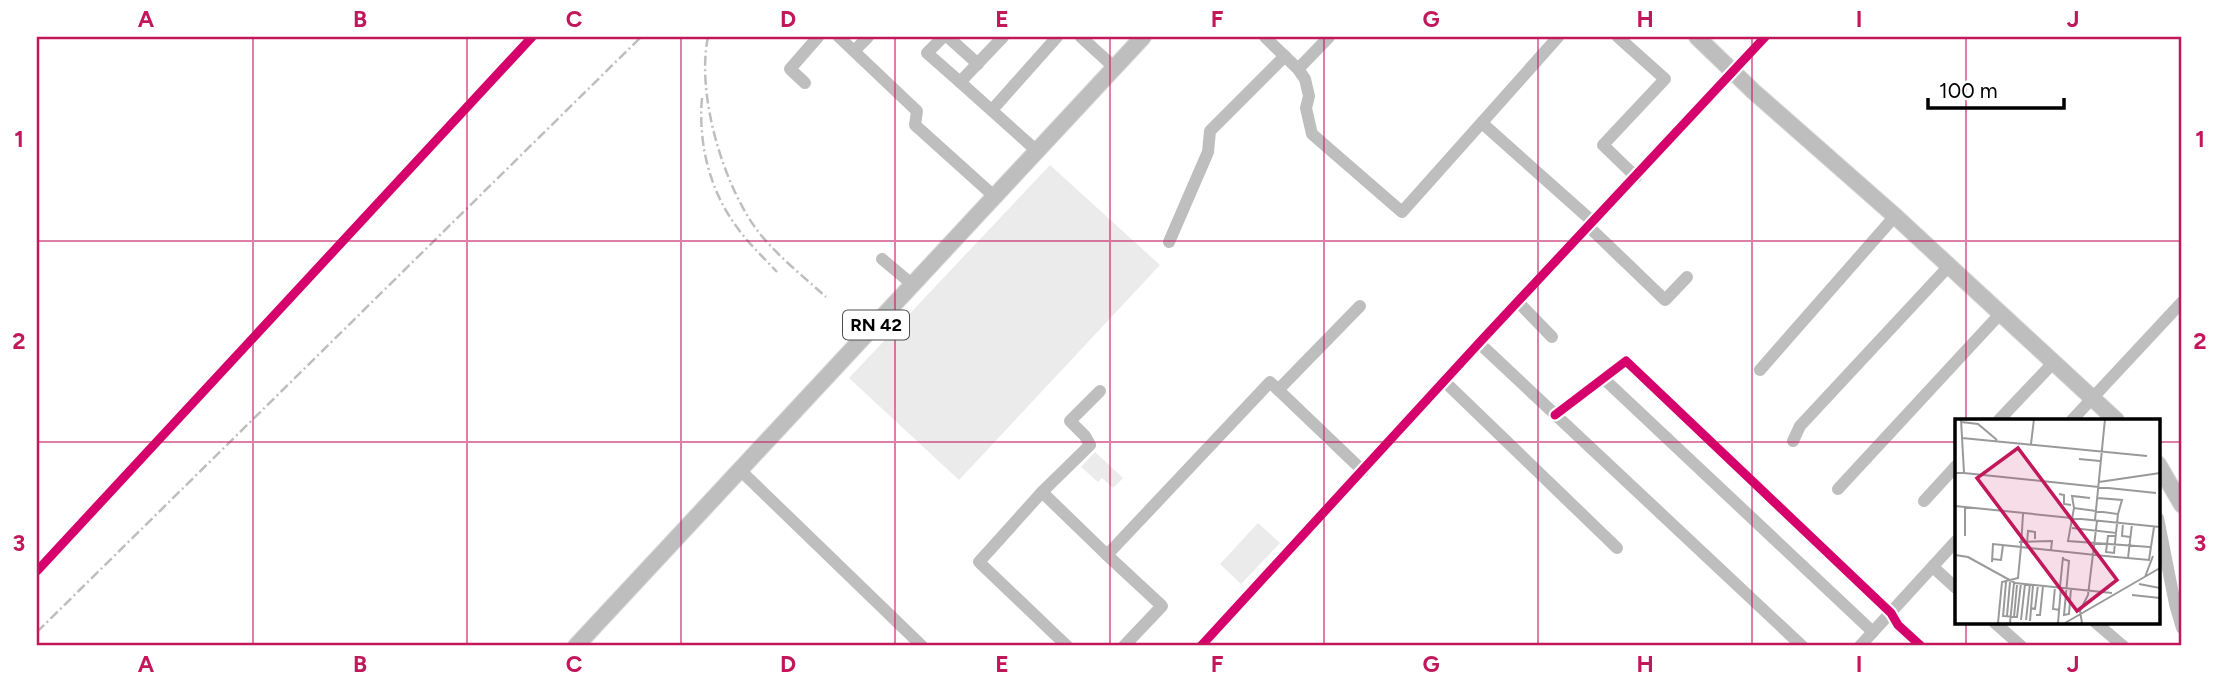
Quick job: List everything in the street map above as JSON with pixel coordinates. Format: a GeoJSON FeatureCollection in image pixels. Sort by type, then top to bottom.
{"type":"FeatureCollection","features":[{"type":"Feature","properties":{"kind":"main road","name":"RN 42"},"geometry":{"type":"LineString","coordinates":[[576,646],[1143,37]]}},
{"type":"Feature","properties":{"kind":"main road"},"geometry":{"type":"LineString","coordinates":[[1697,37],[1950,266],[2114,419]]}},
{"type":"Feature","properties":{"kind":"main road"},"geometry":{"type":"LineString","coordinates":[[2160,467],[2182,505]]}},
{"type":"Feature","properties":{"kind":"street"},"geometry":{"type":"LineString","coordinates":[[37,571],[532,37]]}},
{"type":"Feature","properties":{"kind":"street"},"geometry":{"type":"LineString","coordinates":[[805,83],[790,69],[818,37]]}},
{"type":"Feature","properties":{"kind":"street"},"geometry":{"type":"LineString","coordinates":[[839,37],[917,111],[915,125],[995,197]]}},
{"type":"Feature","properties":{"kind":"street"},"geometry":{"type":"LineString","coordinates":[[854,51],[868,37]]}},
{"type":"Feature","properties":{"kind":"street"},"geometry":{"type":"LineString","coordinates":[[978,64],[946,37],[927,53],[1037,151]]}},
{"type":"Feature","properties":{"kind":"street"},"geometry":{"type":"LineString","coordinates":[[960,82],[1003,37]]}},
{"type":"Feature","properties":{"kind":"street"},"geometry":{"type":"LineString","coordinates":[[992,110],[1057,37]]}},
{"type":"Feature","properties":{"kind":"street"},"geometry":{"type":"LineString","coordinates":[[1081,37],[1115,68]]}},
{"type":"Feature","properties":{"kind":"street"},"geometry":{"type":"LineString","coordinates":[[1265,37],[1305,79],[1309,96],[1306,108],[1312,134],[1402,212],[1558,37]]}},
{"type":"Feature","properties":{"kind":"street"},"geometry":{"type":"LineString","coordinates":[[1298,69],[1329,37]]}},
{"type":"Feature","properties":{"kind":"street"},"geometry":{"type":"LineString","coordinates":[[1618,37],[1665,79],[1603,145],[1636,177]]}},
{"type":"Feature","properties":{"kind":"street"},"geometry":{"type":"LineString","coordinates":[[1201,646],[1765,37]]}},
{"type":"Feature","properties":{"kind":"street"},"geometry":{"type":"LineString","coordinates":[[1169,242],[1208,152],[1210,131],[1285,56]]}},
{"type":"Feature","properties":{"kind":"street"},"geometry":{"type":"LineString","coordinates":[[1482,123],[1590,224],[1665,300],[1687,277]]}},
{"type":"Feature","properties":{"kind":"street"},"geometry":{"type":"LineString","coordinates":[[1760,370],[1895,216]]}},
{"type":"Feature","properties":{"kind":"street"},"geometry":{"type":"LineString","coordinates":[[882,259],[913,285]]}},
{"type":"Feature","properties":{"kind":"street"},"geometry":{"type":"LineString","coordinates":[[1793,441],[1800,426],[1950,266]]}},
{"type":"Feature","properties":{"kind":"street"},"geometry":{"type":"LineString","coordinates":[[1518,302],[1552,337]]}},
{"type":"Feature","properties":{"kind":"street"},"geometry":{"type":"LineString","coordinates":[[2079,418],[2092,399],[2182,302]]}},
{"type":"Feature","properties":{"kind":"street"},"geometry":{"type":"LineString","coordinates":[[1278,390],[1360,306]]}},
{"type":"Feature","properties":{"kind":"street"},"geometry":{"type":"LineString","coordinates":[[1838,489],[2000,314]]}},
{"type":"Feature","properties":{"kind":"street"},"geometry":{"type":"LineString","coordinates":[[1479,343],[1802,646]]}},
{"type":"Feature","properties":{"kind":"street"},"geometry":{"type":"LineString","coordinates":[[1555,415],[1626,361],[1891,613],[1898,625],[1921,646]]}},
{"type":"Feature","properties":{"kind":"street"},"geometry":{"type":"LineString","coordinates":[[2001,419],[2053,363]]}},
{"type":"Feature","properties":{"kind":"street"},"geometry":{"type":"LineString","coordinates":[[1603,378],[1873,632]]}},
{"type":"Feature","properties":{"kind":"street"},"geometry":{"type":"LineString","coordinates":[[1444,381],[1617,548]]}},
{"type":"Feature","properties":{"kind":"street"},"geometry":{"type":"LineString","coordinates":[[1107,555],[1270,382],[1363,471]]}},
{"type":"Feature","properties":{"kind":"street"},"geometry":{"type":"LineString","coordinates":[[1067,646],[979,562],[1042,492],[1090,445],[1070,421],[1100,391]]}},
{"type":"Feature","properties":{"kind":"street"},"geometry":{"type":"LineString","coordinates":[[1924,501],[1955,467]]}},
{"type":"Feature","properties":{"kind":"street"},"geometry":{"type":"LineString","coordinates":[[740,470],[922,646]]}},
{"type":"Feature","properties":{"kind":"street"},"geometry":{"type":"LineString","coordinates":[[1042,492],[1162,606],[1124,646]]}},
{"type":"Feature","properties":{"kind":"street"},"geometry":{"type":"LineString","coordinates":[[2160,528],[2182,628]]}},
{"type":"Feature","properties":{"kind":"street"},"geometry":{"type":"LineString","coordinates":[[1860,646],[1955,542]]}},
{"type":"Feature","properties":{"kind":"street"},"geometry":{"type":"LineString","coordinates":[[1933,567],[1955,587]]}},
{"type":"Feature","properties":{"kind":"street"},"geometry":{"type":"LineString","coordinates":[[1996,624],[2021,646]]}},
{"type":"Feature","properties":{"kind":"street"},"geometry":{"type":"LineString","coordinates":[[2097,624],[2123,646]]}},
{"type":"Feature","properties":{"kind":"shaded area"},"geometry":{"type":"Polygon","coordinates":[[[1050,165],[1160,265],[959,480],[849,378],[1050,165]]]}},
{"type":"Feature","properties":{"kind":"shaded area"},"geometry":{"type":"Polygon","coordinates":[[[1095,452],[1123,478],[1113,488],[1102,478],[1098,482],[1081,467],[1095,452]]]}},
{"type":"Feature","properties":{"kind":"shaded area"},"geometry":{"type":"Polygon","coordinates":[[[1258,523],[1280,543],[1241,584],[1220,564],[1258,523]]]}},
{"type":"Feature","properties":{"kind":"railway"},"geometry":{"type":"LineString","coordinates":[[37,632],[641,37]]}},
{"type":"Feature","properties":{"kind":"railway"},"geometry":{"type":"LineString","coordinates":[[708,37],[705,60],[709,111],[723,164],[733,188],[764,239],[826,297]]}},
{"type":"Feature","properties":{"kind":"railway"},"geometry":{"type":"LineString","coordinates":[[702,98],[704,147],[718,195],[739,230],[777,272]]}},
{"type":"Feature","properties":{"kind":"cycle path"},"geometry":{"type":"LineString","coordinates":[[37,571],[532,37]]}},
{"type":"Feature","properties":{"kind":"cycle path"},"geometry":{"type":"LineString","coordinates":[[1201,646],[1765,37]]}},
{"type":"Feature","properties":{"kind":"cycle path"},"geometry":{"type":"LineString","coordinates":[[1555,415],[1626,361],[1891,613],[1898,625],[1921,646]]}}]}
